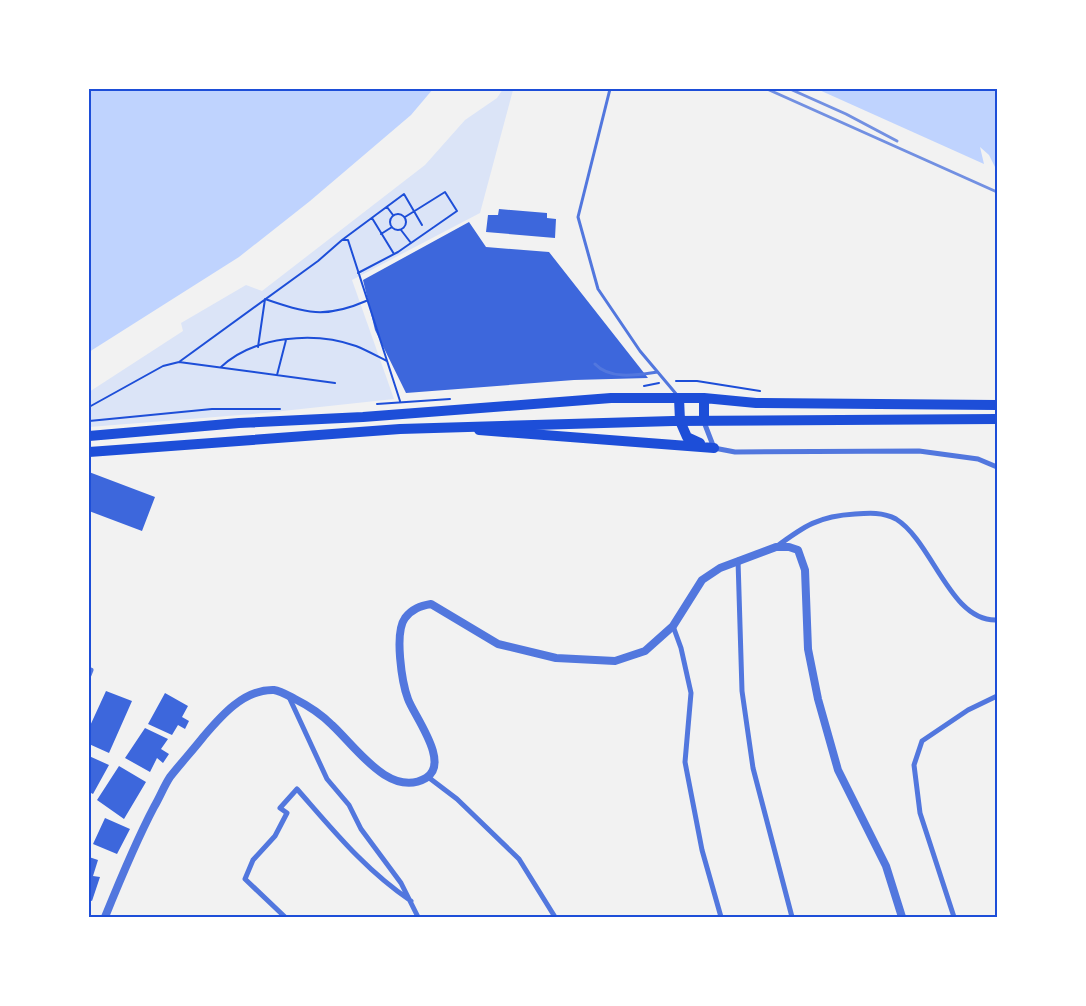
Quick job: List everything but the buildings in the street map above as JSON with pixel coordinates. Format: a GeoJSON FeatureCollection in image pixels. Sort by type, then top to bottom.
{"type":"FeatureCollection","features":[{"type":"Feature","properties":{"kind":"main road"},"geometry":{"type":"LineString","coordinates":[[89,434],[117,434],[238,423],[363,417],[611,398],[704,398],[756,403],[997,405]]}},
{"type":"Feature","properties":{"kind":"main road"},"geometry":{"type":"LineString","coordinates":[[679,398],[680,421],[687,437],[711,447]]}},
{"type":"Feature","properties":{"kind":"main road"},"geometry":{"type":"LineString","coordinates":[[704,398],[704,421]]}},
{"type":"Feature","properties":{"kind":"main road"},"geometry":{"type":"LineString","coordinates":[[89,452],[264,438],[451,428],[680,421],[997,419]]}},
{"type":"Feature","properties":{"kind":"main road"},"geometry":{"type":"LineString","coordinates":[[451,428],[711,447]]}},
{"type":"Feature","properties":{"kind":"street"},"geometry":{"type":"LineString","coordinates":[[704,421],[711,447],[735,452],[919,451],[978,459],[997,468]]}},
{"type":"Feature","properties":{"kind":"street"},"geometry":{"type":"LineString","coordinates":[[105,917],[134,846],[170,778],[219,719],[238,702],[257,693],[275,690],[314,709],[378,771],[402,783],[415,783],[428,777],[433,767],[432,750],[425,728],[408,700],[401,663],[400,638],[404,619],[417,607],[430,604],[498,644],[527,652],[574,660],[615,661],[645,652],[673,626],[702,580],[720,568],[776,547],[806,524],[825,518],[875,512],[896,519],[920,544],[961,605],[976,617],[987,621],[997,620]]}},
{"type":"Feature","properties":{"kind":"street"},"geometry":{"type":"LineString","coordinates":[[776,547],[789,547],[798,550],[803,559],[808,603],[808,649],[818,699],[838,770],[886,866],[902,917]]}},
{"type":"Feature","properties":{"kind":"street"},"geometry":{"type":"LineString","coordinates":[[738,560],[742,692],[753,768],[792,917]]}},
{"type":"Feature","properties":{"kind":"street"},"geometry":{"type":"LineString","coordinates":[[673,626],[682,648],[690,693],[685,762],[702,850],[721,917]]}},
{"type":"Feature","properties":{"kind":"street"},"geometry":{"type":"LineString","coordinates":[[289,696],[328,779],[349,805],[361,829],[377,847],[411,901],[418,917]]}},
{"type":"Feature","properties":{"kind":"street"},"geometry":{"type":"LineString","coordinates":[[954,917],[920,813],[914,765],[922,741],[968,710],[997,696]]}},
{"type":"Feature","properties":{"kind":"street"},"geometry":{"type":"LineString","coordinates":[[428,777],[457,799],[519,859],[555,917]]}},
{"type":"Feature","properties":{"kind":"street"},"geometry":{"type":"LineString","coordinates":[[285,917],[245,879],[253,860],[281,827],[287,813],[280,808],[297,789],[346,847],[385,883],[411,901]]}},
{"type":"Feature","properties":{"kind":"lane"},"geometry":{"type":"LineString","coordinates":[[610,89],[578,216],[598,288],[640,351],[679,398]]}},
{"type":"Feature","properties":{"kind":"lane"},"geometry":{"type":"LineString","coordinates":[[595,364],[611,374],[634,375],[658,372]]}},
{"type":"Feature","properties":{"kind":"path"},"geometry":{"type":"LineString","coordinates":[[358,273],[394,254],[457,211],[445,192],[405,217]]}},
{"type":"Feature","properties":{"kind":"path"},"geometry":{"type":"LineString","coordinates":[[89,407],[163,366],[179,362],[318,261],[342,240],[404,194],[422,225]]}},
{"type":"Feature","properties":{"kind":"path"},"geometry":{"type":"LineString","coordinates":[[387,207],[393,216]]}},
{"type":"Feature","properties":{"kind":"path"},"geometry":{"type":"LineString","coordinates":[[392,227],[390,220],[393,216],[398,214],[405,217]]}},
{"type":"Feature","properties":{"kind":"path"},"geometry":{"type":"LineString","coordinates":[[402,230],[406,223],[405,217]]}},
{"type":"Feature","properties":{"kind":"path"},"geometry":{"type":"LineString","coordinates":[[372,218],[394,254]]}},
{"type":"Feature","properties":{"kind":"path"},"geometry":{"type":"LineString","coordinates":[[392,227],[402,230],[411,243]]}},
{"type":"Feature","properties":{"kind":"path"},"geometry":{"type":"LineString","coordinates":[[382,234],[392,227]]}},
{"type":"Feature","properties":{"kind":"path"},"geometry":{"type":"LineString","coordinates":[[342,240],[348,240],[400,402]]}},
{"type":"Feature","properties":{"kind":"path"},"geometry":{"type":"LineString","coordinates":[[265,299],[286,306],[328,314],[367,301]]}},
{"type":"Feature","properties":{"kind":"path"},"geometry":{"type":"LineString","coordinates":[[258,347],[265,299]]}},
{"type":"Feature","properties":{"kind":"path"},"geometry":{"type":"LineString","coordinates":[[220,368],[251,348],[286,340],[321,338],[356,346],[387,361]]}},
{"type":"Feature","properties":{"kind":"path"},"geometry":{"type":"LineString","coordinates":[[277,375],[286,340]]}},
{"type":"Feature","properties":{"kind":"path"},"geometry":{"type":"LineString","coordinates":[[179,362],[335,383]]}},
{"type":"Feature","properties":{"kind":"shaded area"},"geometry":{"type":"Polygon","coordinates":[[[503,89],[513,90],[480,213],[352,280],[394,399],[264,413],[89,427],[89,392],[183,331],[181,323],[246,285],[262,291],[425,165],[465,120],[497,98],[503,89]]]}},
{"type":"Feature","properties":{"kind":"water"},"geometry":{"type":"Polygon","coordinates":[[[89,89],[433,89],[411,115],[310,201],[239,257],[89,352],[89,89]]]}},
{"type":"Feature","properties":{"kind":"water"},"geometry":{"type":"Polygon","coordinates":[[[817,89],[997,89],[997,171],[989,155],[980,147],[984,164],[817,89]]]}},
{"type":"Feature","properties":{"kind":"railway"},"geometry":{"type":"LineString","coordinates":[[767,89],[997,192]]}},
{"type":"Feature","properties":{"kind":"railway"},"geometry":{"type":"LineString","coordinates":[[790,89],[846,114],[897,141]]}}]}
